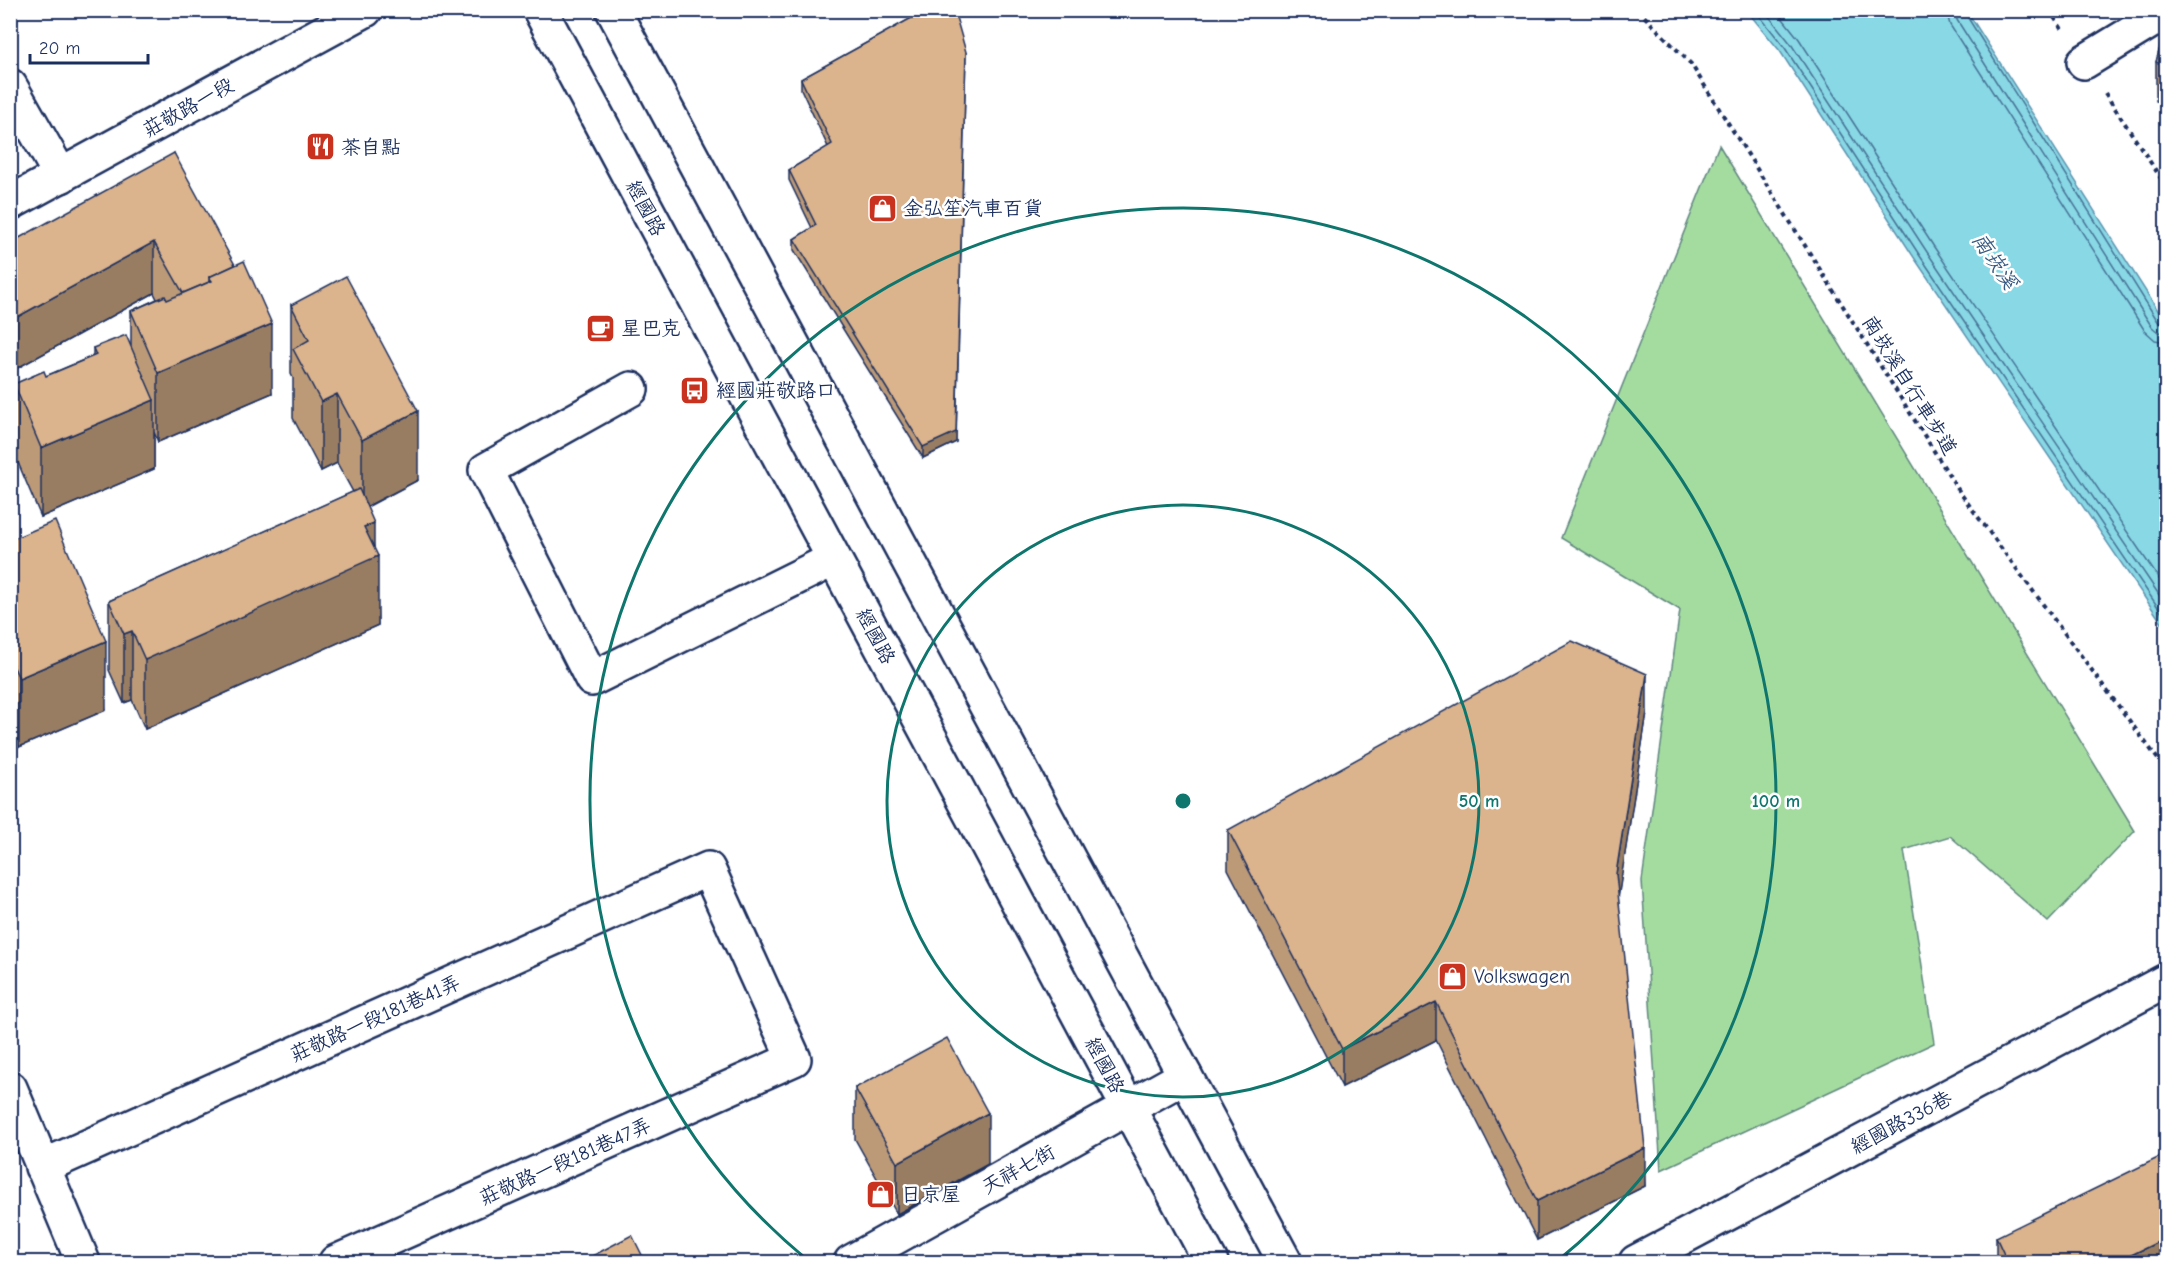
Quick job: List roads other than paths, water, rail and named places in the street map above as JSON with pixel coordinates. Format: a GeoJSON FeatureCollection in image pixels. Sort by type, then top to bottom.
{"type":"FeatureCollection","features":[{"type":"Feature","properties":{"kind":"street","name":"莊敬路一段"},"geometry":{"type":"LineString","coordinates":[[10,203],[365,10]]}},
{"type":"Feature","properties":{"kind":"street","name":"經國路"},"geometry":{"type":"LineString","coordinates":[[540,10],[1211,1263]]}},
{"type":"Feature","properties":{"kind":"street"},"geometry":{"type":"LineString","coordinates":[[614,10],[1285,1263]]}},
{"type":"Feature","properties":{"kind":"street"},"geometry":{"type":"LineString","coordinates":[[2084,62],[2166,12]]}},
{"type":"Feature","properties":{"kind":"street"},"geometry":{"type":"LineString","coordinates":[[10,86],[61,176]]}},
{"type":"Feature","properties":{"kind":"street"},"geometry":{"type":"LineString","coordinates":[[631,388],[486,470],[592,679],[834,559]]}},
{"type":"Feature","properties":{"kind":"street","name":"莊敬路一段181巷41弄"},"geometry":{"type":"LineString","coordinates":[[42,1167],[708,869],[795,1059]]}},
{"type":"Feature","properties":{"kind":"street","name":"經國路336巷"},"geometry":{"type":"LineString","coordinates":[[1636,1263],[2166,981]]}},
{"type":"Feature","properties":{"kind":"street","name":"莊敬路一段181巷47弄"},"geometry":{"type":"LineString","coordinates":[[336,1263],[795,1059]]}},
{"type":"Feature","properties":{"kind":"street","name":"天祥七街"},"geometry":{"type":"LineString","coordinates":[[851,1263],[1127,1106],[1185,1076]]}},
{"type":"Feature","properties":{"kind":"street"},"geometry":{"type":"LineString","coordinates":[[10,1088],[82,1263]]}},
{"type":"Feature","properties":{"kind":"water","name":"南崁溪"},"geometry":{"type":"Polygon","coordinates":[[[1747,11],[1967,11],[2166,323],[2166,629],[1915,259],[1780,51],[1747,11]]]}},
{"type":"Feature","properties":{"kind":"place","name":"茶自點"},"geometry":{"type":"Point","coordinates":[320,147]}},
{"type":"Feature","properties":{"kind":"place","name":"金弘笙汽車百貨"},"geometry":{"type":"Point","coordinates":[882,208]}},
{"type":"Feature","properties":{"kind":"place","name":"星巴克"},"geometry":{"type":"Point","coordinates":[600,328]}},
{"type":"Feature","properties":{"kind":"place","name":"經國莊敬路口"},"geometry":{"type":"Point","coordinates":[695,390]}},
{"type":"Feature","properties":{"kind":"place","name":"Volkswagen"},"geometry":{"type":"Point","coordinates":[1453,976]}},
{"type":"Feature","properties":{"kind":"place","name":"日京屋"},"geometry":{"type":"Point","coordinates":[880,1194]}}]}
